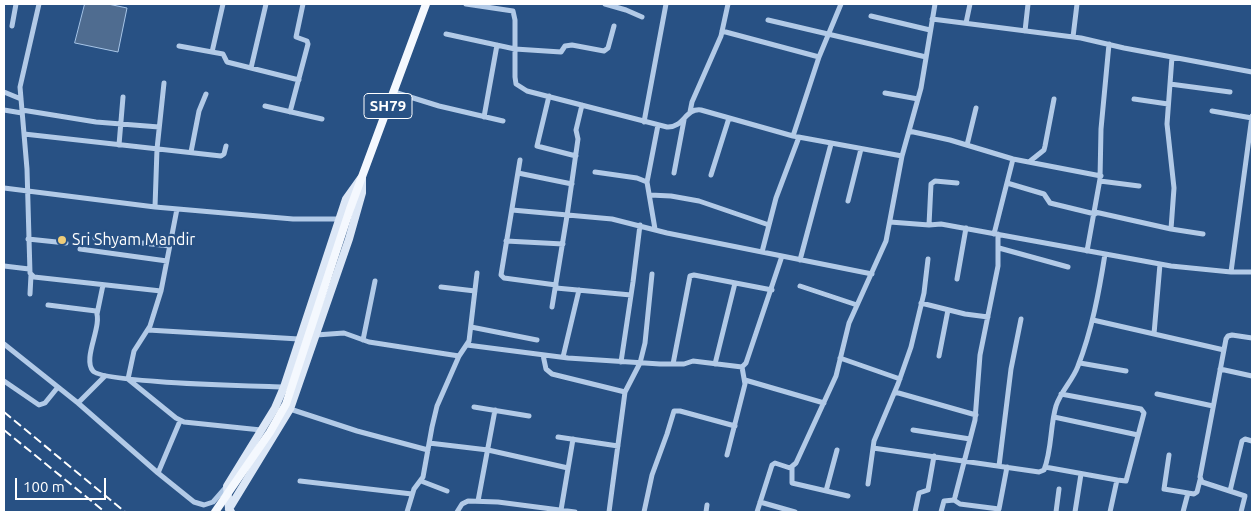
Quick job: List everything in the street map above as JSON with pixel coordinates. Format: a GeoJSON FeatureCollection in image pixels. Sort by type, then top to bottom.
{"type":"FeatureCollection","features":[{"type":"Feature","properties":{"kind":"main road","name":"SH79"},"geometry":{"type":"LineString","coordinates":[[215,512],[261,446],[286,404],[350,209],[426,4]]}},
{"type":"Feature","properties":{"kind":"main road","name":"SH79"},"geometry":{"type":"LineString","coordinates":[[230,511],[227,486],[275,408],[284,387],[339,218],[348,195],[362,176]]}},
{"type":"Feature","properties":{"kind":"main road","name":"SH79"},"geometry":{"type":"LineString","coordinates":[[230,511],[290,409],[349,239],[362,193],[362,176]]}},
{"type":"Feature","properties":{"kind":"street"},"geometry":{"type":"LineString","coordinates":[[12,26],[16,4]]}},
{"type":"Feature","properties":{"kind":"street"},"geometry":{"type":"LineString","coordinates":[[30,294],[28,192],[21,99],[22,74],[39,4]]}},
{"type":"Feature","properties":{"kind":"street"},"geometry":{"type":"LineString","coordinates":[[212,52],[223,4]]}},
{"type":"Feature","properties":{"kind":"street"},"geometry":{"type":"LineString","coordinates":[[251,68],[266,4]]}},
{"type":"Feature","properties":{"kind":"street"},"geometry":{"type":"LineString","coordinates":[[290,112],[308,44],[306,40],[296,37],[303,4]]}},
{"type":"Feature","properties":{"kind":"street"},"geometry":{"type":"LineString","coordinates":[[466,4],[513,11],[515,20],[516,84],[527,91],[658,125],[673,127],[678,125],[690,112],[696,109],[796,137],[902,156]]}},
{"type":"Feature","properties":{"kind":"street"},"geometry":{"type":"LineString","coordinates":[[605,4],[627,7],[642,17]]}},
{"type":"Feature","properties":{"kind":"street"},"geometry":{"type":"LineString","coordinates":[[644,122],[666,4]]}},
{"type":"Feature","properties":{"kind":"street"},"geometry":{"type":"LineString","coordinates":[[690,112],[692,102],[722,31],[728,4]]}},
{"type":"Feature","properties":{"kind":"street"},"geometry":{"type":"LineString","coordinates":[[762,252],[776,198],[819,57],[841,4]]}},
{"type":"Feature","properties":{"kind":"street"},"geometry":{"type":"LineString","coordinates":[[848,496],[792,483],[792,467],[836,376],[849,323],[886,241],[902,156],[918,99],[935,4]]}},
{"type":"Feature","properties":{"kind":"street"},"geometry":{"type":"LineString","coordinates":[[966,23],[970,4]]}},
{"type":"Feature","properties":{"kind":"street"},"geometry":{"type":"LineString","coordinates":[[1025,31],[1028,4]]}},
{"type":"Feature","properties":{"kind":"street"},"geometry":{"type":"LineString","coordinates":[[1073,37],[1078,4]]}},
{"type":"Feature","properties":{"kind":"street"},"geometry":{"type":"LineString","coordinates":[[871,16],[930,30]]}},
{"type":"Feature","properties":{"kind":"street"},"geometry":{"type":"LineString","coordinates":[[932,19],[1073,37],[1252,72]]}},
{"type":"Feature","properties":{"kind":"street"},"geometry":{"type":"LineString","coordinates":[[768,20],[926,57]]}},
{"type":"Feature","properties":{"kind":"street"},"geometry":{"type":"LineString","coordinates":[[446,34],[515,49],[561,52],[565,46],[572,45],[604,51],[608,48],[614,26]]}},
{"type":"Feature","properties":{"kind":"street"},"geometry":{"type":"LineString","coordinates":[[722,31],[819,57]]}},
{"type":"Feature","properties":{"kind":"street"},"geometry":{"type":"LineString","coordinates":[[1086,251],[1095,213],[1100,179],[1101,130],[1109,44]]}},
{"type":"Feature","properties":{"kind":"street"},"geometry":{"type":"LineString","coordinates":[[484,117],[497,45]]}},
{"type":"Feature","properties":{"kind":"street"},"geometry":{"type":"LineString","coordinates":[[179,46],[223,54],[226,62],[299,80]]}},
{"type":"Feature","properties":{"kind":"street"},"geometry":{"type":"LineString","coordinates":[[1171,229],[1174,188],[1167,128],[1172,57]]}},
{"type":"Feature","properties":{"kind":"street"},"geometry":{"type":"LineString","coordinates":[[155,206],[157,149],[164,84]]}},
{"type":"Feature","properties":{"kind":"street"},"geometry":{"type":"LineString","coordinates":[[1170,84],[1230,92]]}},
{"type":"Feature","properties":{"kind":"street"},"geometry":{"type":"LineString","coordinates":[[4,92],[21,99]]}},
{"type":"Feature","properties":{"kind":"street"},"geometry":{"type":"LineString","coordinates":[[394,92],[439,106],[503,121]]}},
{"type":"Feature","properties":{"kind":"street"},"geometry":{"type":"LineString","coordinates":[[885,93],[918,99]]}},
{"type":"Feature","properties":{"kind":"street"},"geometry":{"type":"LineString","coordinates":[[191,152],[199,112],[206,94]]}},
{"type":"Feature","properties":{"kind":"street"},"geometry":{"type":"LineString","coordinates":[[549,96],[538,146],[576,156]]}},
{"type":"Feature","properties":{"kind":"street"},"geometry":{"type":"LineString","coordinates":[[119,145],[123,97]]}},
{"type":"Feature","properties":{"kind":"street"},"geometry":{"type":"LineString","coordinates":[[1029,162],[1044,150],[1054,99]]}},
{"type":"Feature","properties":{"kind":"street"},"geometry":{"type":"LineString","coordinates":[[1134,99],[1168,104]]}},
{"type":"Feature","properties":{"kind":"street"},"geometry":{"type":"LineString","coordinates":[[552,307],[568,216],[578,140],[576,130],[582,105]]}},
{"type":"Feature","properties":{"kind":"street"},"geometry":{"type":"LineString","coordinates":[[265,106],[322,119]]}},
{"type":"Feature","properties":{"kind":"street"},"geometry":{"type":"LineString","coordinates":[[967,145],[976,108]]}},
{"type":"Feature","properties":{"kind":"street"},"geometry":{"type":"LineString","coordinates":[[4,110],[121,124],[160,126]]}},
{"type":"Feature","properties":{"kind":"street"},"geometry":{"type":"LineString","coordinates":[[1212,111],[1252,117],[1230,272]]}},
{"type":"Feature","properties":{"kind":"street"},"geometry":{"type":"LineString","coordinates":[[674,173],[685,118]]}},
{"type":"Feature","properties":{"kind":"street"},"geometry":{"type":"LineString","coordinates":[[711,175],[729,118]]}},
{"type":"Feature","properties":{"kind":"street"},"geometry":{"type":"LineString","coordinates":[[655,229],[646,182],[658,125]]}},
{"type":"Feature","properties":{"kind":"street"},"geometry":{"type":"LineString","coordinates":[[909,131],[1014,159],[1139,186]]}},
{"type":"Feature","properties":{"kind":"street"},"geometry":{"type":"LineString","coordinates":[[24,134],[221,156],[224,154],[226,146]]}},
{"type":"Feature","properties":{"kind":"street"},"geometry":{"type":"LineString","coordinates":[[800,260],[831,144]]}},
{"type":"Feature","properties":{"kind":"street"},"geometry":{"type":"LineString","coordinates":[[848,200],[861,149]]}},
{"type":"Feature","properties":{"kind":"street"},"geometry":{"type":"LineString","coordinates":[[954,500],[976,415],[980,355],[998,266],[996,234],[1014,159]]}},
{"type":"Feature","properties":{"kind":"street"},"geometry":{"type":"LineString","coordinates":[[520,160],[502,276],[578,290],[631,295]]}},
{"type":"Feature","properties":{"kind":"street"},"geometry":{"type":"LineString","coordinates":[[595,172],[637,178],[646,182]]}},
{"type":"Feature","properties":{"kind":"street"},"geometry":{"type":"LineString","coordinates":[[518,173],[572,184]]}},
{"type":"Feature","properties":{"kind":"street"},"geometry":{"type":"LineString","coordinates":[[929,225],[932,184],[935,181],[957,182]]}},
{"type":"Feature","properties":{"kind":"street"},"geometry":{"type":"LineString","coordinates":[[1007,183],[1044,194],[1050,203],[1203,234]]}},
{"type":"Feature","properties":{"kind":"street"},"geometry":{"type":"LineString","coordinates":[[4,188],[177,209],[293,220],[339,218]]}},
{"type":"Feature","properties":{"kind":"street"},"geometry":{"type":"LineString","coordinates":[[650,195],[671,196],[699,201],[769,225]]}},
{"type":"Feature","properties":{"kind":"street"},"geometry":{"type":"LineString","coordinates":[[128,379],[134,351],[148,330],[160,291],[177,209]]}},
{"type":"Feature","properties":{"kind":"street"},"geometry":{"type":"LineString","coordinates":[[512,210],[612,219],[872,274]]}},
{"type":"Feature","properties":{"kind":"street"},"geometry":{"type":"LineString","coordinates":[[890,222],[941,224],[1160,264],[1230,272],[1252,272]]}},
{"type":"Feature","properties":{"kind":"street"},"geometry":{"type":"LineString","coordinates":[[621,362],[640,225]]}},
{"type":"Feature","properties":{"kind":"street"},"geometry":{"type":"LineString","coordinates":[[957,279],[966,228]]}},
{"type":"Feature","properties":{"kind":"street"},"geometry":{"type":"LineString","coordinates":[[95,238],[170,246]]}},
{"type":"Feature","properties":{"kind":"street"},"geometry":{"type":"LineString","coordinates":[[28,239],[66,243]]}},
{"type":"Feature","properties":{"kind":"street"},"geometry":{"type":"LineString","coordinates":[[506,241],[563,244]]}},
{"type":"Feature","properties":{"kind":"street"},"geometry":{"type":"LineString","coordinates":[[998,248],[1068,267]]}},
{"type":"Feature","properties":{"kind":"street"},"geometry":{"type":"LineString","coordinates":[[80,249],[167,261]]}},
{"type":"Feature","properties":{"kind":"street"},"geometry":{"type":"LineString","coordinates":[[873,448],[1042,472],[1046,467],[1055,408],[1061,394],[1080,363],[1093,320],[1105,254]]}},
{"type":"Feature","properties":{"kind":"street"},"geometry":{"type":"LineString","coordinates":[[742,368],[746,363],[782,256]]}},
{"type":"Feature","properties":{"kind":"street"},"geometry":{"type":"LineString","coordinates":[[868,484],[876,433],[895,392],[911,347],[928,259]]}},
{"type":"Feature","properties":{"kind":"street"},"geometry":{"type":"LineString","coordinates":[[1154,334],[1160,264]]}},
{"type":"Feature","properties":{"kind":"street"},"geometry":{"type":"LineString","coordinates":[[4,266],[103,285],[160,291]]}},
{"type":"Feature","properties":{"kind":"street"},"geometry":{"type":"LineString","coordinates":[[407,512],[412,494],[424,477],[437,406],[459,356],[467,345],[477,273]]}},
{"type":"Feature","properties":{"kind":"street"},"geometry":{"type":"LineString","coordinates":[[609,512],[625,392],[640,363],[647,336],[652,274]]}},
{"type":"Feature","properties":{"kind":"street"},"geometry":{"type":"LineString","coordinates":[[673,364],[690,276],[694,275],[772,290]]}},
{"type":"Feature","properties":{"kind":"street"},"geometry":{"type":"LineString","coordinates":[[362,340],[375,281]]}},
{"type":"Feature","properties":{"kind":"street"},"geometry":{"type":"LineString","coordinates":[[715,364],[735,283]]}},
{"type":"Feature","properties":{"kind":"street"},"geometry":{"type":"LineString","coordinates":[[103,285],[90,364],[93,372],[105,376],[128,379],[284,387]]}},
{"type":"Feature","properties":{"kind":"street"},"geometry":{"type":"LineString","coordinates":[[800,286],[857,305]]}},
{"type":"Feature","properties":{"kind":"street"},"geometry":{"type":"LineString","coordinates":[[441,287],[475,291]]}},
{"type":"Feature","properties":{"kind":"street"},"geometry":{"type":"LineString","coordinates":[[563,357],[578,290]]}},
{"type":"Feature","properties":{"kind":"street"},"geometry":{"type":"LineString","coordinates":[[921,303],[988,317]]}},
{"type":"Feature","properties":{"kind":"street"},"geometry":{"type":"LineString","coordinates":[[48,305],[91,310],[96,311],[97,314]]}},
{"type":"Feature","properties":{"kind":"street"},"geometry":{"type":"LineString","coordinates":[[939,356],[948,310]]}},
{"type":"Feature","properties":{"kind":"street"},"geometry":{"type":"LineString","coordinates":[[999,466],[1011,369],[1021,319]]}},
{"type":"Feature","properties":{"kind":"street"},"geometry":{"type":"LineString","coordinates":[[1093,320],[1224,350]]}},
{"type":"Feature","properties":{"kind":"street"},"geometry":{"type":"LineString","coordinates":[[471,327],[538,340]]}},
{"type":"Feature","properties":{"kind":"street"},"geometry":{"type":"LineString","coordinates":[[148,330],[299,340]]}},
{"type":"Feature","properties":{"kind":"street"},"geometry":{"type":"LineString","coordinates":[[316,335],[344,333],[376,344],[459,356]]}},
{"type":"Feature","properties":{"kind":"street"},"geometry":{"type":"LineString","coordinates":[[1169,455],[1163,488],[1196,494],[1228,336],[1252,338]]}},
{"type":"Feature","properties":{"kind":"street"},"geometry":{"type":"LineString","coordinates":[[4,344],[78,403],[194,502],[204,505],[213,502],[227,486]]}},
{"type":"Feature","properties":{"kind":"street"},"geometry":{"type":"LineString","coordinates":[[467,345],[543,355],[621,362],[673,364],[693,361],[742,368]]}},
{"type":"Feature","properties":{"kind":"street"},"geometry":{"type":"LineString","coordinates":[[543,355],[546,369],[552,374],[625,392]]}},
{"type":"Feature","properties":{"kind":"street"},"geometry":{"type":"LineString","coordinates":[[840,358],[900,379]]}},
{"type":"Feature","properties":{"kind":"street"},"geometry":{"type":"LineString","coordinates":[[1080,363],[1126,371]]}},
{"type":"Feature","properties":{"kind":"street"},"geometry":{"type":"LineString","coordinates":[[727,455],[745,380],[742,368]]}},
{"type":"Feature","properties":{"kind":"street"},"geometry":{"type":"LineString","coordinates":[[1220,368],[1252,376]]}},
{"type":"Feature","properties":{"kind":"street"},"geometry":{"type":"LineString","coordinates":[[78,403],[105,376]]}},
{"type":"Feature","properties":{"kind":"street"},"geometry":{"type":"LineString","coordinates":[[128,379],[180,421],[189,424],[261,430]]}},
{"type":"Feature","properties":{"kind":"street"},"geometry":{"type":"LineString","coordinates":[[745,380],[824,403]]}},
{"type":"Feature","properties":{"kind":"street"},"geometry":{"type":"LineString","coordinates":[[4,381],[39,405],[45,403],[58,387]]}},
{"type":"Feature","properties":{"kind":"street"},"geometry":{"type":"LineString","coordinates":[[895,392],[976,415]]}},
{"type":"Feature","properties":{"kind":"street"},"geometry":{"type":"LineString","coordinates":[[1046,467],[1124,481],[1127,479],[1144,413],[1142,409],[1061,394]]}},
{"type":"Feature","properties":{"kind":"street"},"geometry":{"type":"LineString","coordinates":[[1157,394],[1213,406]]}},
{"type":"Feature","properties":{"kind":"street"},"geometry":{"type":"LineString","coordinates":[[474,407],[529,416]]}},
{"type":"Feature","properties":{"kind":"street"},"geometry":{"type":"LineString","coordinates":[[290,409],[357,431],[428,450]]}},
{"type":"Feature","properties":{"kind":"street"},"geometry":{"type":"LineString","coordinates":[[478,502],[495,410]]}},
{"type":"Feature","properties":{"kind":"street"},"geometry":{"type":"LineString","coordinates":[[644,512],[650,485],[674,411],[734,426]]}},
{"type":"Feature","properties":{"kind":"street"},"geometry":{"type":"LineString","coordinates":[[1054,417],[1138,435]]}},
{"type":"Feature","properties":{"kind":"street"},"geometry":{"type":"LineString","coordinates":[[158,473],[180,421]]}},
{"type":"Feature","properties":{"kind":"street"},"geometry":{"type":"LineString","coordinates":[[913,430],[970,439]]}},
{"type":"Feature","properties":{"kind":"street"},"geometry":{"type":"LineString","coordinates":[[558,437],[618,446]]}},
{"type":"Feature","properties":{"kind":"street"},"geometry":{"type":"LineString","coordinates":[[561,510],[573,439]]}},
{"type":"Feature","properties":{"kind":"street"},"geometry":{"type":"LineString","coordinates":[[1230,491],[1242,441],[1245,439],[1252,441]]}},
{"type":"Feature","properties":{"kind":"street"},"geometry":{"type":"LineString","coordinates":[[429,443],[488,450],[568,468]]}},
{"type":"Feature","properties":{"kind":"street"},"geometry":{"type":"LineString","coordinates":[[826,491],[837,450]]}},
{"type":"Feature","properties":{"kind":"street"},"geometry":{"type":"LineString","coordinates":[[915,512],[919,493],[928,490],[934,456]]}},
{"type":"Feature","properties":{"kind":"street"},"geometry":{"type":"LineString","coordinates":[[758,512],[772,465],[776,463],[789,468],[792,467]]}},
{"type":"Feature","properties":{"kind":"street"},"geometry":{"type":"LineString","coordinates":[[941,512],[944,501],[954,500],[960,504],[998,509],[1006,467]]}},
{"type":"Feature","properties":{"kind":"street"},"geometry":{"type":"LineString","coordinates":[[1075,512],[1081,474]]}},
{"type":"Feature","properties":{"kind":"street"},"geometry":{"type":"LineString","coordinates":[[1110,512],[1116,480]]}},
{"type":"Feature","properties":{"kind":"street"},"geometry":{"type":"LineString","coordinates":[[1200,480],[1245,496],[1241,512]]}},
{"type":"Feature","properties":{"kind":"street"},"geometry":{"type":"LineString","coordinates":[[300,481],[412,494]]}},
{"type":"Feature","properties":{"kind":"street"},"geometry":{"type":"LineString","coordinates":[[421,481],[447,490]]}},
{"type":"Feature","properties":{"kind":"street"},"geometry":{"type":"LineString","coordinates":[[1056,512],[1059,488]]}},
{"type":"Feature","properties":{"kind":"street"},"geometry":{"type":"LineString","coordinates":[[1183,512],[1188,493]]}},
{"type":"Feature","properties":{"kind":"street"},"geometry":{"type":"LineString","coordinates":[[457,512],[465,502],[575,512]]}},
{"type":"Feature","properties":{"kind":"street"},"geometry":{"type":"LineString","coordinates":[[760,502],[795,512]]}},
{"type":"Feature","properties":{"kind":"street"},"geometry":{"type":"LineString","coordinates":[[706,512],[707,505]]}},
{"type":"Feature","properties":{"kind":"water"},"geometry":{"type":"Polygon","coordinates":[[[85,4],[108,4],[127,8],[118,52],[75,43],[85,4]]]}},
{"type":"Feature","properties":{"kind":"railway"},"geometry":{"type":"LineString","coordinates":[[4,412],[125,512]]}},
{"type":"Feature","properties":{"kind":"railway"},"geometry":{"type":"LineString","coordinates":[[4,430],[105,512]]}},
{"type":"Feature","properties":{"kind":"place","name":"Sri Shyam Mandir"},"geometry":{"type":"Point","coordinates":[62,240]}}]}
